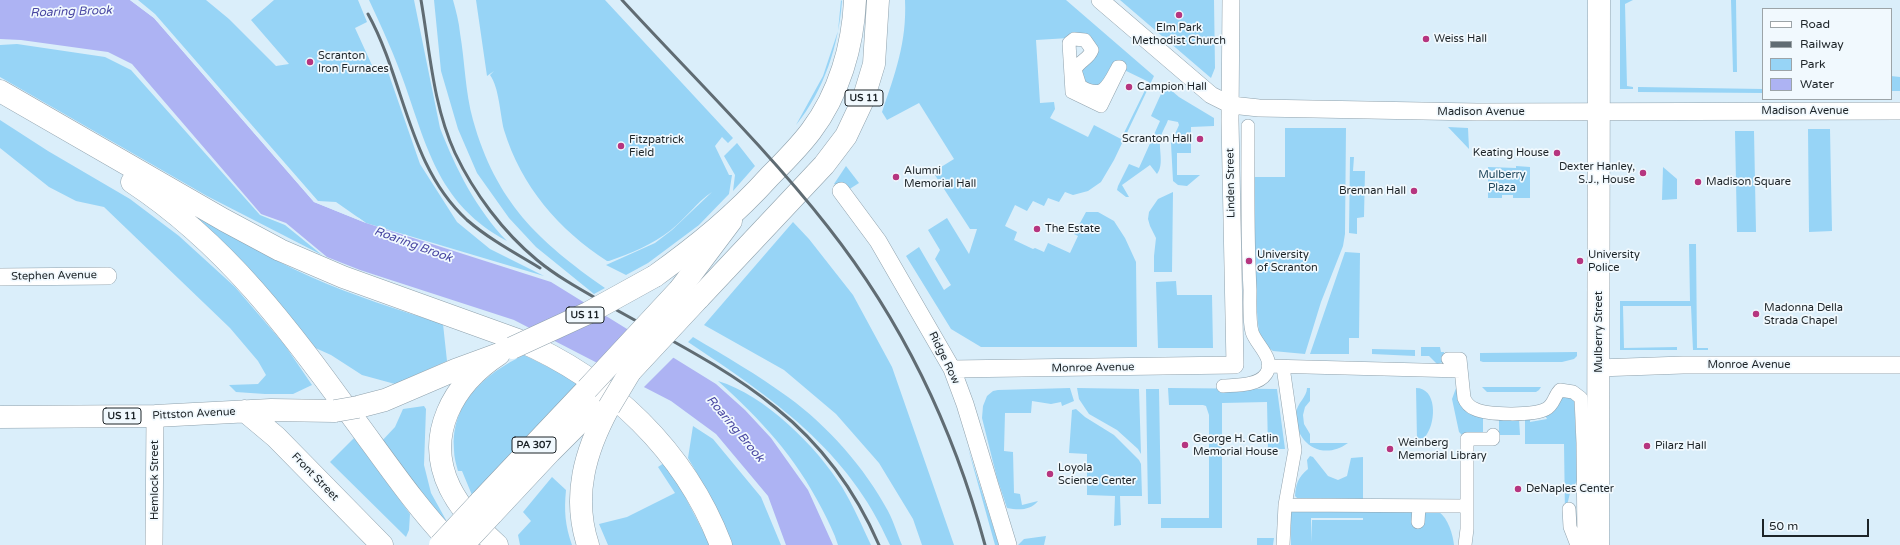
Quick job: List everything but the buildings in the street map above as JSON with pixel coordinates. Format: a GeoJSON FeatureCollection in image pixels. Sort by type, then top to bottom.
{"type":"FeatureCollection","features":[{"type":"Feature","properties":{"kind":"main road","name":"US 11"},"geometry":{"type":"LineString","coordinates":[[244,411],[335,411],[385,400],[455,370],[505,351],[588,313],[655,276],[693,248],[740,208],[811,132],[827,106],[845,60],[852,28],[855,0]]}},
{"type":"Feature","properties":{"kind":"main road","name":"US 11"},"geometry":{"type":"LineString","coordinates":[[599,399],[630,372],[689,294],[824,165],[846,136],[863,100],[871,76],[876,43],[878,0]]}},
{"type":"Feature","properties":{"kind":"main road","name":"Mulberry Street"},"geometry":{"type":"LineString","coordinates":[[1598,545],[1600,112],[1599,0]]}},
{"type":"Feature","properties":{"kind":"main road"},"geometry":{"type":"LineString","coordinates":[[0,92],[224,220],[280,250],[351,280],[511,337],[542,350],[582,372],[632,412],[662,444],[699,500],[721,545]]}},
{"type":"Feature","properties":{"kind":"main road"},"geometry":{"type":"LineString","coordinates":[[0,104],[141,188],[214,247],[247,281],[298,343],[400,482],[453,545]]}},
{"type":"Feature","properties":{"kind":"main road","name":"PA 307"},"geometry":{"type":"LineString","coordinates":[[440,545],[486,508],[599,399],[689,294],[740,208]]}},
{"type":"Feature","properties":{"kind":"main road"},"geometry":{"type":"LineString","coordinates":[[497,545],[476,524],[456,499],[445,474],[441,447],[445,418],[457,393],[475,372],[505,351]]}},
{"type":"Feature","properties":{"kind":"main road"},"geometry":{"type":"LineString","coordinates":[[588,545],[581,517],[581,486],[593,437],[599,399]]}},
{"type":"Feature","properties":{"kind":"main road","name":"Pittston Avenue"},"geometry":{"type":"LineString","coordinates":[[0,417],[155,416],[244,411]]}},
{"type":"Feature","properties":{"kind":"main road","name":"Front Street"},"geometry":{"type":"LineString","coordinates":[[244,411],[276,438],[382,545]]}},
{"type":"Feature","properties":{"kind":"main road"},"geometry":{"type":"LineString","coordinates":[[463,545],[486,508]]}},
{"type":"Feature","properties":{"kind":"street","name":"Madison Avenue"},"geometry":{"type":"LineString","coordinates":[[1100,0],[1211,95],[1231,106],[1248,108],[1437,112],[1900,111]]}},
{"type":"Feature","properties":{"kind":"street","name":"Linden Street"},"geometry":{"type":"LineString","coordinates":[[1230,0],[1235,365]]}},
{"type":"Feature","properties":{"kind":"street"},"geometry":{"type":"LineString","coordinates":[[1074,39],[1085,40],[1092,50],[1090,55],[1078,65],[1075,70],[1080,86],[1086,90],[1094,92],[1103,90],[1110,82],[1118,66],[1120,67],[1101,106],[1072,92],[1069,43],[1074,39]]}},
{"type":"Feature","properties":{"kind":"street"},"geometry":{"type":"LineString","coordinates":[[1223,386],[1245,384],[1259,379],[1266,373],[1268,366],[1267,357],[1252,332],[1248,256],[1248,126]]}},
{"type":"Feature","properties":{"kind":"street","name":"Ridge Row"},"geometry":{"type":"LineString","coordinates":[[841,191],[878,241],[914,300],[952,369],[965,404],[1008,545]]}},
{"type":"Feature","properties":{"kind":"street","name":"Stephen Avenue"},"geometry":{"type":"LineString","coordinates":[[0,277],[108,276]]}},
{"type":"Feature","properties":{"kind":"street","name":"Monroe Avenue"},"geometry":{"type":"LineString","coordinates":[[1598,368],[1683,365],[1900,364]]}},
{"type":"Feature","properties":{"kind":"street","name":"Monroe Avenue"},"geometry":{"type":"LineString","coordinates":[[952,369],[1235,365]]}},
{"type":"Feature","properties":{"kind":"street"},"geometry":{"type":"LineString","coordinates":[[1268,366],[1451,366],[1466,403],[1476,410],[1493,412],[1532,413],[1549,407],[1560,390],[1573,392],[1581,398],[1584,545]]}},
{"type":"Feature","properties":{"kind":"street"},"geometry":{"type":"LineString","coordinates":[[1283,366],[1295,450],[1285,505],[1283,545]]}},
{"type":"Feature","properties":{"kind":"street","name":"Hemlock Street"},"geometry":{"type":"LineString","coordinates":[[154,545],[155,416]]}},
{"type":"Feature","properties":{"kind":"street"},"geometry":{"type":"LineString","coordinates":[[1465,545],[1467,439],[1493,439],[1493,435]]}},
{"type":"Feature","properties":{"kind":"street"},"geometry":{"type":"LineString","coordinates":[[1285,505],[1466,506]]}},
{"type":"Feature","properties":{"kind":"street"},"geometry":{"type":"LineString","coordinates":[[1418,506],[1418,522]]}},
{"type":"Feature","properties":{"kind":"street"},"geometry":{"type":"LineString","coordinates":[[1569,509],[1570,527],[1577,545]]}},
{"type":"Feature","properties":{"kind":"green space"},"geometry":{"type":"Polygon","coordinates":[[[138,0],[206,0],[229,19],[276,66],[289,64],[251,20],[274,0],[358,0],[367,22],[355,28],[376,74],[387,69],[420,164],[457,222],[490,249],[544,276],[366,223],[336,202],[318,201],[155,14],[138,0]]]}},
{"type":"Feature","properties":{"kind":"green space"},"geometry":{"type":"Polygon","coordinates":[[[369,0],[414,0],[440,128],[460,173],[476,202],[507,241],[484,227],[466,211],[451,193],[440,174],[421,132],[397,63],[369,0]]]}},
{"type":"Feature","properties":{"kind":"green space"},"geometry":{"type":"Polygon","coordinates":[[[434,0],[453,0],[459,25],[468,98],[473,120],[494,174],[507,197],[522,217],[540,236],[581,271],[605,288],[594,294],[536,247],[509,218],[477,173],[458,129],[441,71],[434,0]]]}},
{"type":"Feature","properties":{"kind":"green space","name":"Fitzpatrick Field"},"geometry":{"type":"Polygon","coordinates":[[[476,0],[605,0],[733,138],[728,143],[722,137],[715,146],[729,175],[732,175],[729,194],[699,225],[648,263],[626,275],[606,265],[655,243],[672,230],[712,192],[671,230],[641,248],[609,261],[589,249],[558,221],[544,205],[531,188],[511,150],[504,130],[495,86],[490,75],[494,71],[487,76],[476,0]]]}},
{"type":"Feature","properties":{"kind":"green space"},"geometry":{"type":"Polygon","coordinates":[[[841,0],[842,1],[838,30],[841,0]]]}},
{"type":"Feature","properties":{"kind":"green space"},"geometry":{"type":"Polygon","coordinates":[[[905,0],[1066,0],[1154,76],[1114,160],[1101,182],[1088,191],[1073,195],[1065,192],[1059,202],[1048,198],[1044,206],[1033,201],[1027,211],[1015,205],[1005,226],[1017,232],[1014,240],[1033,249],[1035,248],[1044,252],[1048,243],[1070,253],[1078,236],[1074,234],[1086,212],[1098,212],[1114,221],[1125,238],[1136,262],[1137,347],[981,347],[951,329],[906,256],[919,247],[944,290],[951,285],[935,259],[940,250],[928,230],[947,218],[969,254],[977,229],[970,229],[933,172],[954,159],[919,103],[887,120],[882,112],[899,58],[905,15],[905,0]],[[1069,38],[1036,40],[1040,103],[1054,102],[1055,109],[1050,118],[1088,137],[1094,125],[1121,139],[1149,82],[1118,67],[1103,90],[1077,78],[1091,52],[1069,38]]]}},
{"type":"Feature","properties":{"kind":"green space"},"geometry":{"type":"Polygon","coordinates":[[[1120,0],[1214,0],[1215,68],[1211,78],[1120,0]]]}},
{"type":"Feature","properties":{"kind":"green space"},"geometry":{"type":"Polygon","coordinates":[[[1620,0],[1633,0],[1625,4],[1627,86],[1633,87],[1633,89],[1620,89],[1620,0]]]}},
{"type":"Feature","properties":{"kind":"green space"},"geometry":{"type":"Polygon","coordinates":[[[1731,0],[1736,0],[1737,72],[1733,72],[1731,0]]]}},
{"type":"Feature","properties":{"kind":"green space"},"geometry":{"type":"Polygon","coordinates":[[[838,31],[834,50],[822,82],[806,112],[796,125],[823,76],[838,31]]]}},
{"type":"Feature","properties":{"kind":"green space"},"geometry":{"type":"Polygon","coordinates":[[[17,44],[105,57],[131,70],[260,215],[285,225],[322,255],[207,196],[0,77],[0,45],[17,44]]]}},
{"type":"Feature","properties":{"kind":"green space"},"geometry":{"type":"Polygon","coordinates":[[[1892,76],[1900,77],[1900,91],[1892,91],[1892,76]]]}},
{"type":"Feature","properties":{"kind":"green space"},"geometry":{"type":"Polygon","coordinates":[[[1165,85],[1179,97],[1214,118],[1214,126],[1191,127],[1191,153],[1177,153],[1177,175],[1200,175],[1187,186],[1178,185],[1173,181],[1171,143],[1179,125],[1178,122],[1168,120],[1161,135],[1161,162],[1157,174],[1150,165],[1122,185],[1129,197],[1126,197],[1117,190],[1118,186],[1129,164],[1139,168],[1160,121],[1151,116],[1165,85]]]}},
{"type":"Feature","properties":{"kind":"green space"},"geometry":{"type":"Polygon","coordinates":[[[1638,87],[1762,89],[1762,93],[1638,92],[1638,87]]]}},
{"type":"Feature","properties":{"kind":"green space"},"geometry":{"type":"Polygon","coordinates":[[[0,120],[48,151],[130,199],[179,236],[235,287],[284,344],[312,385],[293,394],[236,392],[229,385],[258,384],[266,375],[258,361],[230,328],[104,207],[76,201],[49,187],[0,148],[0,120]]]}},
{"type":"Feature","properties":{"kind":"green space"},"geometry":{"type":"Polygon","coordinates":[[[1448,127],[1468,128],[1469,149],[1448,127]]]}},
{"type":"Feature","properties":{"kind":"green space"},"geometry":{"type":"Polygon","coordinates":[[[1285,128],[1346,128],[1345,234],[1343,246],[1321,302],[1305,354],[1273,351],[1259,334],[1251,246],[1252,177],[1285,177],[1285,128]]]}},
{"type":"Feature","properties":{"kind":"green space"},"geometry":{"type":"Polygon","coordinates":[[[1808,129],[1830,129],[1832,231],[1809,232],[1808,129]]]}},
{"type":"Feature","properties":{"kind":"green space"},"geometry":{"type":"Polygon","coordinates":[[[1735,131],[1754,131],[1756,232],[1737,232],[1735,131]]]}},
{"type":"Feature","properties":{"kind":"green space"},"geometry":{"type":"Polygon","coordinates":[[[737,143],[755,166],[733,191],[735,175],[724,156],[737,143]]]}},
{"type":"Feature","properties":{"kind":"green space"},"geometry":{"type":"Polygon","coordinates":[[[1350,157],[1354,157],[1353,171],[1365,171],[1364,217],[1357,218],[1357,234],[1349,233],[1350,157]]]}},
{"type":"Feature","properties":{"kind":"green space"},"geometry":{"type":"Polygon","coordinates":[[[846,166],[859,183],[848,190],[834,184],[846,166]]]}},
{"type":"Feature","properties":{"kind":"green space","name":"Mulberry Plaza"},"geometry":{"type":"Polygon","coordinates":[[[1516,166],[1530,167],[1530,198],[1513,198],[1513,195],[1502,195],[1502,198],[1488,198],[1488,167],[1516,168],[1516,166]]]}},
{"type":"Feature","properties":{"kind":"green space"},"geometry":{"type":"Polygon","coordinates":[[[1663,167],[1677,179],[1677,199],[1662,200],[1663,167]]]}},
{"type":"Feature","properties":{"kind":"green space"},"geometry":{"type":"Polygon","coordinates":[[[1173,192],[1172,272],[1154,272],[1156,238],[1148,219],[1149,212],[1158,199],[1173,192]]]}},
{"type":"Feature","properties":{"kind":"green space"},"geometry":{"type":"Polygon","coordinates":[[[191,212],[265,255],[311,277],[360,297],[443,324],[447,361],[395,384],[362,375],[331,355],[311,346],[189,215],[191,212]]]}},
{"type":"Feature","properties":{"kind":"green space"},"geometry":{"type":"Polygon","coordinates":[[[793,222],[809,239],[853,295],[892,367],[954,545],[922,545],[913,519],[879,463],[836,414],[784,370],[704,325],[793,222]]]}},
{"type":"Feature","properties":{"kind":"green space"},"geometry":{"type":"Polygon","coordinates":[[[1689,244],[1696,244],[1697,348],[1708,348],[1708,350],[1693,350],[1691,306],[1623,306],[1624,348],[1677,347],[1677,350],[1620,350],[1620,301],[1690,301],[1689,244]]]}},
{"type":"Feature","properties":{"kind":"green space"},"geometry":{"type":"Polygon","coordinates":[[[1345,252],[1360,253],[1359,338],[1349,338],[1349,354],[1310,354],[1345,252]]]}},
{"type":"Feature","properties":{"kind":"green space"},"geometry":{"type":"Polygon","coordinates":[[[1176,281],[1177,295],[1212,295],[1213,348],[1158,348],[1156,282],[1176,281]]]}},
{"type":"Feature","properties":{"kind":"green space"},"geometry":{"type":"Polygon","coordinates":[[[693,337],[777,389],[803,408],[831,434],[857,464],[879,495],[890,515],[902,545],[890,545],[873,511],[853,481],[830,453],[805,428],[749,384],[688,342],[693,337]]]}},
{"type":"Feature","properties":{"kind":"green space"},"geometry":{"type":"Polygon","coordinates":[[[1421,347],[1440,347],[1441,352],[1444,352],[1443,362],[1437,364],[1429,356],[1421,356],[1421,347]]]}},
{"type":"Feature","properties":{"kind":"green space"},"geometry":{"type":"Polygon","coordinates":[[[1372,349],[1415,350],[1415,356],[1372,354],[1372,349]]]}},
{"type":"Feature","properties":{"kind":"green space"},"geometry":{"type":"Polygon","coordinates":[[[1577,352],[1577,356],[1574,359],[1562,362],[1480,361],[1480,353],[1577,352]]]}},
{"type":"Feature","properties":{"kind":"green space"},"geometry":{"type":"Polygon","coordinates":[[[524,355],[574,380],[581,387],[472,495],[462,471],[458,471],[455,458],[454,433],[458,418],[464,404],[484,381],[496,371],[524,355]]]}},
{"type":"Feature","properties":{"kind":"green space"},"geometry":{"type":"Polygon","coordinates":[[[718,381],[736,388],[754,398],[771,410],[804,439],[831,471],[842,487],[854,508],[871,545],[838,545],[829,522],[812,490],[789,455],[749,410],[718,381]]]}},
{"type":"Feature","properties":{"kind":"green space"},"geometry":{"type":"Polygon","coordinates":[[[1482,387],[1541,387],[1536,392],[1487,392],[1482,387]]]}},
{"type":"Feature","properties":{"kind":"green space"},"geometry":{"type":"Polygon","coordinates":[[[1070,388],[1074,401],[1062,406],[1061,402],[1051,404],[1032,401],[1031,413],[1005,413],[1004,451],[1013,452],[1014,493],[1020,494],[1022,505],[1038,501],[1028,508],[1007,508],[997,478],[982,418],[983,406],[987,396],[993,391],[998,390],[1070,388]]]}},
{"type":"Feature","properties":{"kind":"green space"},"geometry":{"type":"Polygon","coordinates":[[[1077,388],[1139,389],[1141,454],[1138,449],[1117,430],[1089,414],[1079,399],[1077,388]]]}},
{"type":"Feature","properties":{"kind":"green space"},"geometry":{"type":"Polygon","coordinates":[[[1168,388],[1277,389],[1285,449],[1268,449],[1267,402],[1222,403],[1222,528],[1161,528],[1161,518],[1209,518],[1209,415],[1206,406],[1203,405],[1169,405],[1168,388]]]}},
{"type":"Feature","properties":{"kind":"green space"},"geometry":{"type":"Polygon","coordinates":[[[1307,388],[1310,388],[1310,401],[1305,407],[1303,415],[1304,424],[1310,434],[1310,443],[1348,443],[1329,451],[1320,450],[1305,441],[1297,424],[1296,413],[1298,406],[1307,391],[1307,388]]]}},
{"type":"Feature","properties":{"kind":"green space"},"geometry":{"type":"Polygon","coordinates":[[[1416,388],[1423,389],[1428,393],[1433,406],[1430,428],[1424,437],[1417,440],[1416,388]]]}},
{"type":"Feature","properties":{"kind":"green space"},"geometry":{"type":"Polygon","coordinates":[[[1456,388],[1459,388],[1483,415],[1483,434],[1462,435],[1459,432],[1452,399],[1456,388]]]}},
{"type":"Feature","properties":{"kind":"green space"},"geometry":{"type":"Polygon","coordinates":[[[1146,389],[1159,389],[1161,504],[1148,504],[1146,389]]]}},
{"type":"Feature","properties":{"kind":"green space"},"geometry":{"type":"Polygon","coordinates":[[[1562,397],[1574,397],[1578,479],[1570,493],[1565,514],[1564,444],[1525,444],[1525,420],[1530,416],[1530,422],[1547,419],[1545,415],[1562,397]]]}},
{"type":"Feature","properties":{"kind":"green space"},"geometry":{"type":"Polygon","coordinates":[[[424,406],[426,409],[424,465],[431,493],[446,520],[444,522],[380,443],[395,427],[403,409],[424,406]]]}},
{"type":"Feature","properties":{"kind":"green space"},"geometry":{"type":"Polygon","coordinates":[[[1076,409],[1085,417],[1114,435],[1139,460],[1141,464],[1142,496],[1120,496],[1121,525],[1114,526],[1115,496],[1087,495],[1087,454],[1069,453],[1072,410],[1076,409]]]}},
{"type":"Feature","properties":{"kind":"green space"},"geometry":{"type":"Polygon","coordinates":[[[1499,416],[1519,419],[1520,435],[1499,435],[1499,416]]]}},
{"type":"Feature","properties":{"kind":"green space"},"geometry":{"type":"Polygon","coordinates":[[[693,426],[713,439],[761,497],[781,545],[732,545],[709,494],[688,458],[693,426]]]}},
{"type":"Feature","properties":{"kind":"green space"},"geometry":{"type":"Polygon","coordinates":[[[354,438],[410,514],[409,530],[406,537],[330,462],[354,438]]]}},
{"type":"Feature","properties":{"kind":"green space"},"geometry":{"type":"Polygon","coordinates":[[[968,448],[999,545],[995,545],[968,448]]]}},
{"type":"Feature","properties":{"kind":"green space"},"geometry":{"type":"Polygon","coordinates":[[[1310,456],[1313,457],[1328,476],[1338,480],[1347,476],[1351,458],[1363,457],[1363,499],[1297,498],[1295,496],[1297,484],[1302,475],[1308,469],[1307,460],[1310,456]]]}},
{"type":"Feature","properties":{"kind":"green space"},"geometry":{"type":"Polygon","coordinates":[[[664,463],[678,483],[710,545],[608,545],[599,524],[627,517],[675,493],[658,467],[664,463]]]}},
{"type":"Feature","properties":{"kind":"green space"},"geometry":{"type":"Polygon","coordinates":[[[552,477],[566,490],[566,518],[572,545],[520,545],[518,535],[531,521],[523,512],[552,477]]]}},
{"type":"Feature","properties":{"kind":"green space"},"geometry":{"type":"Polygon","coordinates":[[[1293,511],[1439,512],[1447,522],[1454,545],[1291,545],[1291,513],[1293,511]],[[1311,518],[1311,543],[1312,520],[1363,520],[1363,518],[1311,518]]]}},
{"type":"Feature","properties":{"kind":"green space"},"geometry":{"type":"Polygon","coordinates":[[[1046,536],[1044,545],[1018,545],[1024,539],[1046,536]]]}},
{"type":"Feature","properties":{"kind":"green space"},"geometry":{"type":"Polygon","coordinates":[[[1257,538],[1274,538],[1273,545],[1257,545],[1257,538]]]}},
{"type":"Feature","properties":{"kind":"water","name":"Roaring Brook"},"geometry":{"type":"Polygon","coordinates":[[[0,0],[130,0],[154,18],[314,202],[366,223],[551,282],[716,384],[745,410],[771,438],[808,490],[833,545],[786,545],[768,496],[716,434],[671,401],[514,320],[360,270],[327,257],[286,223],[261,214],[132,64],[108,52],[21,40],[0,39],[0,0]]]}},
{"type":"Feature","properties":{"kind":"pier"},"geometry":{"type":"Polygon","coordinates":[[[130,0],[134,0],[156,17],[315,200],[359,218],[366,223],[314,202],[154,18],[130,0]]]}},
{"type":"Feature","properties":{"kind":"pier"},"geometry":{"type":"Polygon","coordinates":[[[634,331],[675,356],[642,389],[601,367],[634,331]]]}},
{"type":"Feature","properties":{"kind":"railway"},"geometry":{"type":"LineString","coordinates":[[421,0],[433,78],[448,135],[455,153],[471,183],[490,211],[524,249],[555,273],[717,367],[757,393],[776,408],[808,437],[836,470],[860,506],[879,545]]}},
{"type":"Feature","properties":{"kind":"railway"},"geometry":{"type":"LineString","coordinates":[[622,0],[779,168],[804,197],[855,263],[879,300],[923,378],[958,460],[985,545]]}},
{"type":"Feature","properties":{"kind":"railway"},"geometry":{"type":"LineString","coordinates":[[368,14],[391,67],[409,122],[420,149],[432,174],[447,198],[475,227],[502,246],[540,268]]}},
{"type":"Feature","properties":{"kind":"place","name":"Elm Park Methodist Church"},"geometry":{"type":"Point","coordinates":[1179,15]}},
{"type":"Feature","properties":{"kind":"place","name":"Weiss Hall"},"geometry":{"type":"Point","coordinates":[1426,39]}},
{"type":"Feature","properties":{"kind":"place","name":"Scranton Iron Furnaces"},"geometry":{"type":"Point","coordinates":[310,62]}},
{"type":"Feature","properties":{"kind":"place","name":"Campion Hall"},"geometry":{"type":"Point","coordinates":[1129,87]}},
{"type":"Feature","properties":{"kind":"place","name":"Scranton Hall"},"geometry":{"type":"Point","coordinates":[1200,139]}},
{"type":"Feature","properties":{"kind":"place","name":"Fitzpatrick Field"},"geometry":{"type":"Point","coordinates":[621,146]}},
{"type":"Feature","properties":{"kind":"place","name":"Keating House"},"geometry":{"type":"Point","coordinates":[1557,153]}},
{"type":"Feature","properties":{"kind":"place","name":"Dexter Hanley, S.J., House"},"geometry":{"type":"Point","coordinates":[1643,173]}},
{"type":"Feature","properties":{"kind":"place","name":"Alumni Memorial Hall"},"geometry":{"type":"Point","coordinates":[896,177]}},
{"type":"Feature","properties":{"kind":"place","name":"Madison Square"},"geometry":{"type":"Point","coordinates":[1698,182]}},
{"type":"Feature","properties":{"kind":"place","name":"Brennan Hall"},"geometry":{"type":"Point","coordinates":[1414,191]}},
{"type":"Feature","properties":{"kind":"place","name":"The Estate"},"geometry":{"type":"Point","coordinates":[1037,229]}},
{"type":"Feature","properties":{"kind":"place","name":"University of Scranton"},"geometry":{"type":"Point","coordinates":[1249,261]}},
{"type":"Feature","properties":{"kind":"place","name":"University Police"},"geometry":{"type":"Point","coordinates":[1580,261]}},
{"type":"Feature","properties":{"kind":"place","name":"Madonna Della Strada Chapel"},"geometry":{"type":"Point","coordinates":[1756,314]}},
{"type":"Feature","properties":{"kind":"place","name":"George H. Catlin Memorial House"},"geometry":{"type":"Point","coordinates":[1185,445]}},
{"type":"Feature","properties":{"kind":"place","name":"Pilarz Hall"},"geometry":{"type":"Point","coordinates":[1647,446]}},
{"type":"Feature","properties":{"kind":"place","name":"Weinberg Memorial Library"},"geometry":{"type":"Point","coordinates":[1390,449]}},
{"type":"Feature","properties":{"kind":"place","name":"Loyola Science Center"},"geometry":{"type":"Point","coordinates":[1050,474]}},
{"type":"Feature","properties":{"kind":"place","name":"DeNaples Center"},"geometry":{"type":"Point","coordinates":[1518,489]}}]}
